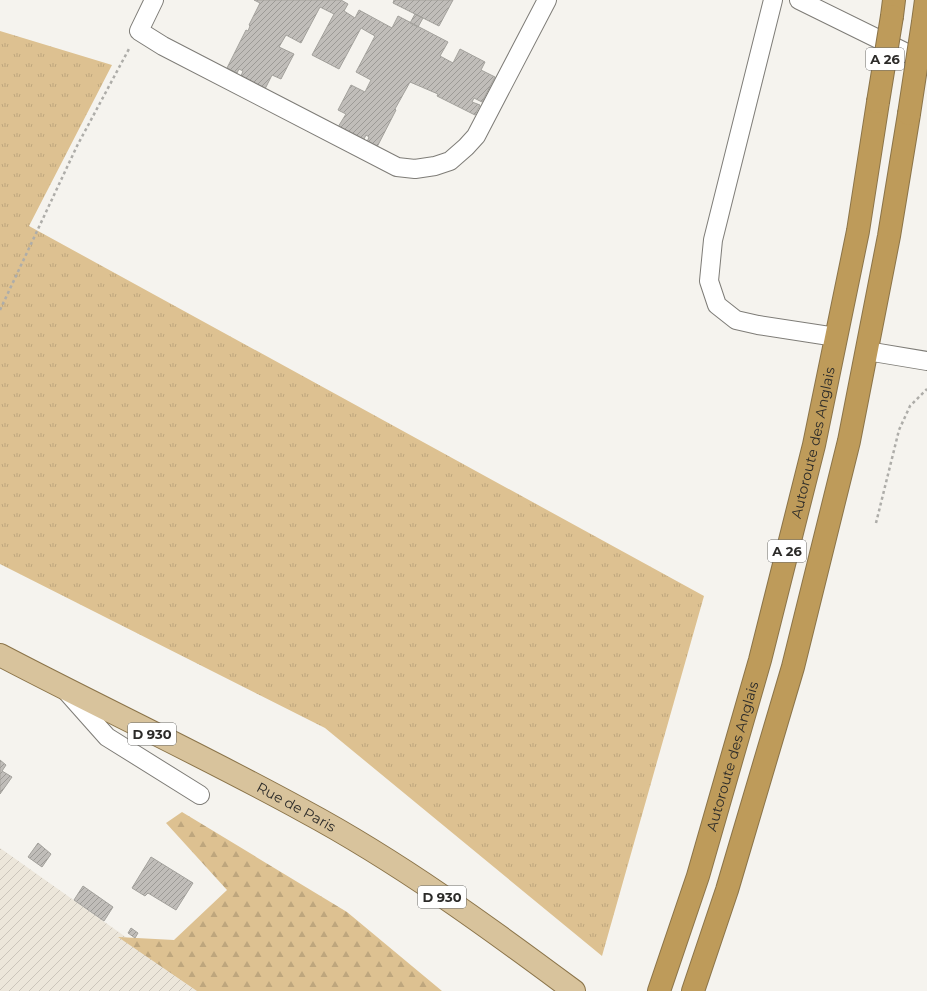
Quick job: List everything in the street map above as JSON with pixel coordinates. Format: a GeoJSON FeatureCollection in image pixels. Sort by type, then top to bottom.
{"type":"FeatureCollection","features":[{"type":"Feature","properties":{"kind":"highway","name":"A 26"},"geometry":{"type":"LineString","coordinates":[[693,991],[727,890],[793,667],[849,441],[889,236],[910,114],[926,0]]}},
{"type":"Feature","properties":{"kind":"highway","name":"Autoroute des Anglais"},"geometry":{"type":"LineString","coordinates":[[659,991],[698,876],[760,660],[814,445],[858,231],[893,8]]}},
{"type":"Feature","properties":{"kind":"main road","name":"Rue de Paris"},"geometry":{"type":"LineString","coordinates":[[0,655],[65,690],[305,811],[389,862],[494,932],[574,991]]}},
{"type":"Feature","properties":{"kind":"street"},"geometry":{"type":"LineString","coordinates":[[154,0],[138,31],[170,50],[397,167],[415,169],[435,166],[450,161],[476,136],[547,0]]}},
{"type":"Feature","properties":{"kind":"street"},"geometry":{"type":"LineString","coordinates":[[773,0],[713,240],[709,281],[717,305],[736,320],[758,325],[836,337]]}},
{"type":"Feature","properties":{"kind":"street"},"geometry":{"type":"LineString","coordinates":[[799,0],[927,63]]}},
{"type":"Feature","properties":{"kind":"street"},"geometry":{"type":"LineString","coordinates":[[866,351],[927,361]]}},
{"type":"Feature","properties":{"kind":"street"},"geometry":{"type":"LineString","coordinates":[[65,690],[107,736],[200,795]]}},
{"type":"Feature","properties":{"kind":"path"},"geometry":{"type":"LineString","coordinates":[[0,310],[77,146],[138,31]]}},
{"type":"Feature","properties":{"kind":"path"},"geometry":{"type":"LineString","coordinates":[[876,523],[899,430],[910,406],[927,389]]}},
{"type":"Feature","properties":{"kind":"shaded area"},"geometry":{"type":"Polygon","coordinates":[[[0,848],[202,991],[0,991],[0,848]]]}},
{"type":"Feature","properties":{"kind":"green space"},"geometry":{"type":"Polygon","coordinates":[[[0,31],[112,65],[29,226],[704,596],[602,956],[325,728],[0,564],[0,31]]]}},
{"type":"Feature","properties":{"kind":"green space"},"geometry":{"type":"Polygon","coordinates":[[[182,812],[347,912],[442,991],[197,991],[118,937],[174,940],[227,890],[166,823],[182,812]]]}},
{"type":"Feature","properties":{"kind":"building"},"geometry":{"type":"Polygon","coordinates":[[[254,0],[341,0],[348,4],[344,11],[355,18],[359,10],[392,28],[398,16],[448,42],[440,56],[453,63],[460,49],[485,62],[481,70],[495,77],[482,102],[474,98],[472,102],[480,105],[475,115],[437,96],[438,94],[410,82],[377,147],[367,142],[369,137],[366,135],[363,141],[338,127],[346,114],[338,110],[351,85],[365,92],[371,80],[356,72],[375,36],[361,28],[339,69],[312,55],[334,14],[320,7],[301,43],[286,35],[279,47],[294,54],[281,79],[272,75],[265,89],[241,76],[243,71],[239,69],[237,73],[227,68],[246,30],[248,31],[249,25],[260,3],[254,0]]]}},
{"type":"Feature","properties":{"kind":"building"},"geometry":{"type":"Polygon","coordinates":[[[394,0],[453,0],[439,26],[393,3],[394,0]]]}},
{"type":"Feature","properties":{"kind":"building"},"geometry":{"type":"Polygon","coordinates":[[[415,14],[423,18],[418,27],[410,23],[415,14]]]}},
{"type":"Feature","properties":{"kind":"building"},"geometry":{"type":"Polygon","coordinates":[[[0,760],[6,765],[2,771],[12,777],[0,794],[0,760]]]}},
{"type":"Feature","properties":{"kind":"building"},"geometry":{"type":"Polygon","coordinates":[[[38,843],[51,854],[42,867],[28,857],[38,843]]]}},
{"type":"Feature","properties":{"kind":"building"},"geometry":{"type":"Polygon","coordinates":[[[151,857],[193,883],[176,910],[148,893],[145,896],[132,888],[151,857]]]}},
{"type":"Feature","properties":{"kind":"building"},"geometry":{"type":"Polygon","coordinates":[[[83,886],[113,907],[104,921],[74,900],[83,886]]]}},
{"type":"Feature","properties":{"kind":"building"},"geometry":{"type":"Polygon","coordinates":[[[131,928],[138,933],[135,938],[128,933],[131,928]]]}}]}
